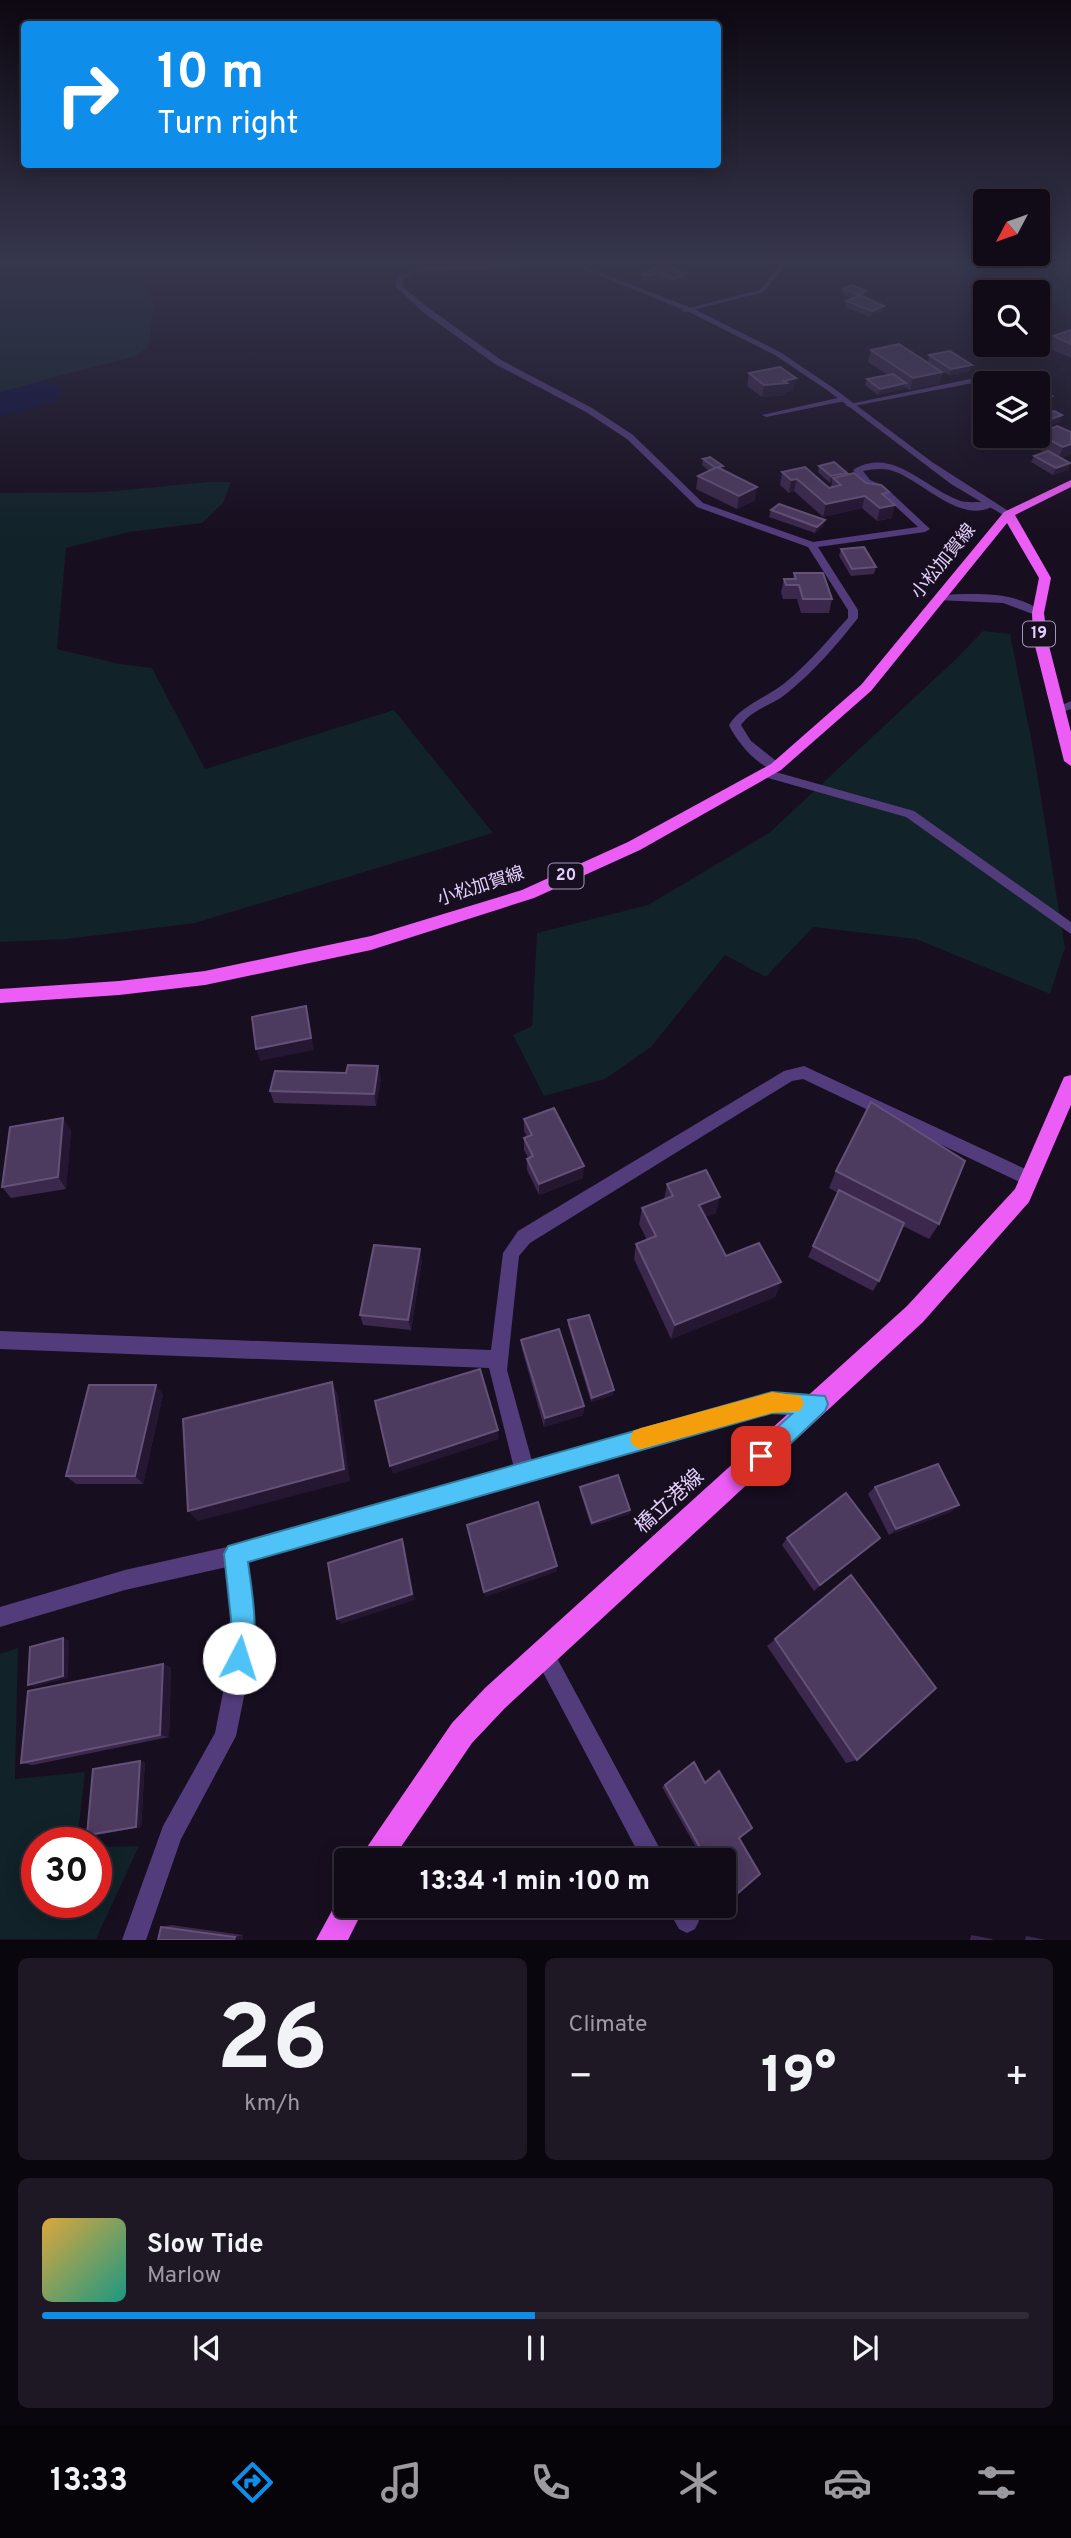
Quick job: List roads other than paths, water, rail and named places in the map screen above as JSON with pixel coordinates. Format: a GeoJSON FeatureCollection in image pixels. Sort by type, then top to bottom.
{"type":"FeatureCollection","features":[{"type":"Feature","properties":{"kind":"main road"},"geometry":{"type":"LineString","coordinates":[[1008,514],[1071,483]]}},
{"type":"Feature","properties":{"kind":"main road","name":"小松加賀線"},"geometry":{"type":"LineString","coordinates":[[0,996],[119,988],[205,978],[371,943],[528,894],[635,846],[771,770],[866,688],[1008,514]]}},
{"type":"Feature","properties":{"kind":"main road","name":"19"},"geometry":{"type":"LineString","coordinates":[[1008,514],[1045,578],[1038,613],[1040,638],[1065,707],[1071,761]]}},
{"type":"Feature","properties":{"kind":"main road","name":"橋立港線"},"geometry":{"type":"LineString","coordinates":[[383,1848],[462,1733],[544,1654],[924,1305],[1013,1205],[1030,1179],[1071,1083]]}},
{"type":"Feature","properties":{"kind":"main road"},"geometry":{"type":"LineString","coordinates":[[331,1940],[343,1918]]}},
{"type":"Feature","properties":{"kind":"street"},"geometry":{"type":"LineString","coordinates":[[488,355],[589,410],[630,437],[700,505],[812,545],[925,529],[881,488],[867,482],[857,470],[870,465],[891,467],[929,485],[947,499],[968,506],[990,505]]}},
{"type":"Feature","properties":{"kind":"street"},"geometry":{"type":"LineString","coordinates":[[778,355],[965,491],[1008,514]]}},
{"type":"Feature","properties":{"kind":"street"},"geometry":{"type":"LineString","coordinates":[[765,415],[973,380]]}},
{"type":"Feature","properties":{"kind":"street"},"geometry":{"type":"LineString","coordinates":[[812,545],[853,610],[852,618],[802,675],[767,702],[740,715],[735,725],[740,737],[771,770],[911,814],[1071,929]]}},
{"type":"Feature","properties":{"kind":"street"},"geometry":{"type":"LineString","coordinates":[[940,598],[981,597],[1023,603],[1038,613]]}},
{"type":"Feature","properties":{"kind":"street"},"geometry":{"type":"LineString","coordinates":[[525,1472],[498,1370],[511,1253],[524,1237],[789,1075],[804,1072],[1030,1179]]}},
{"type":"Feature","properties":{"kind":"street"},"geometry":{"type":"LineString","coordinates":[[0,1340],[499,1359]]}},
{"type":"Feature","properties":{"kind":"street"},"geometry":{"type":"LineString","coordinates":[[0,1616],[125,1580],[236,1554],[772,1402],[818,1404]]}},
{"type":"Feature","properties":{"kind":"street"},"geometry":{"type":"LineString","coordinates":[[134,1940],[170,1834],[225,1737],[237,1677],[242,1619],[236,1554]]}},
{"type":"Feature","properties":{"kind":"street"},"geometry":{"type":"LineString","coordinates":[[544,1654],[648,1848]]}}]}
